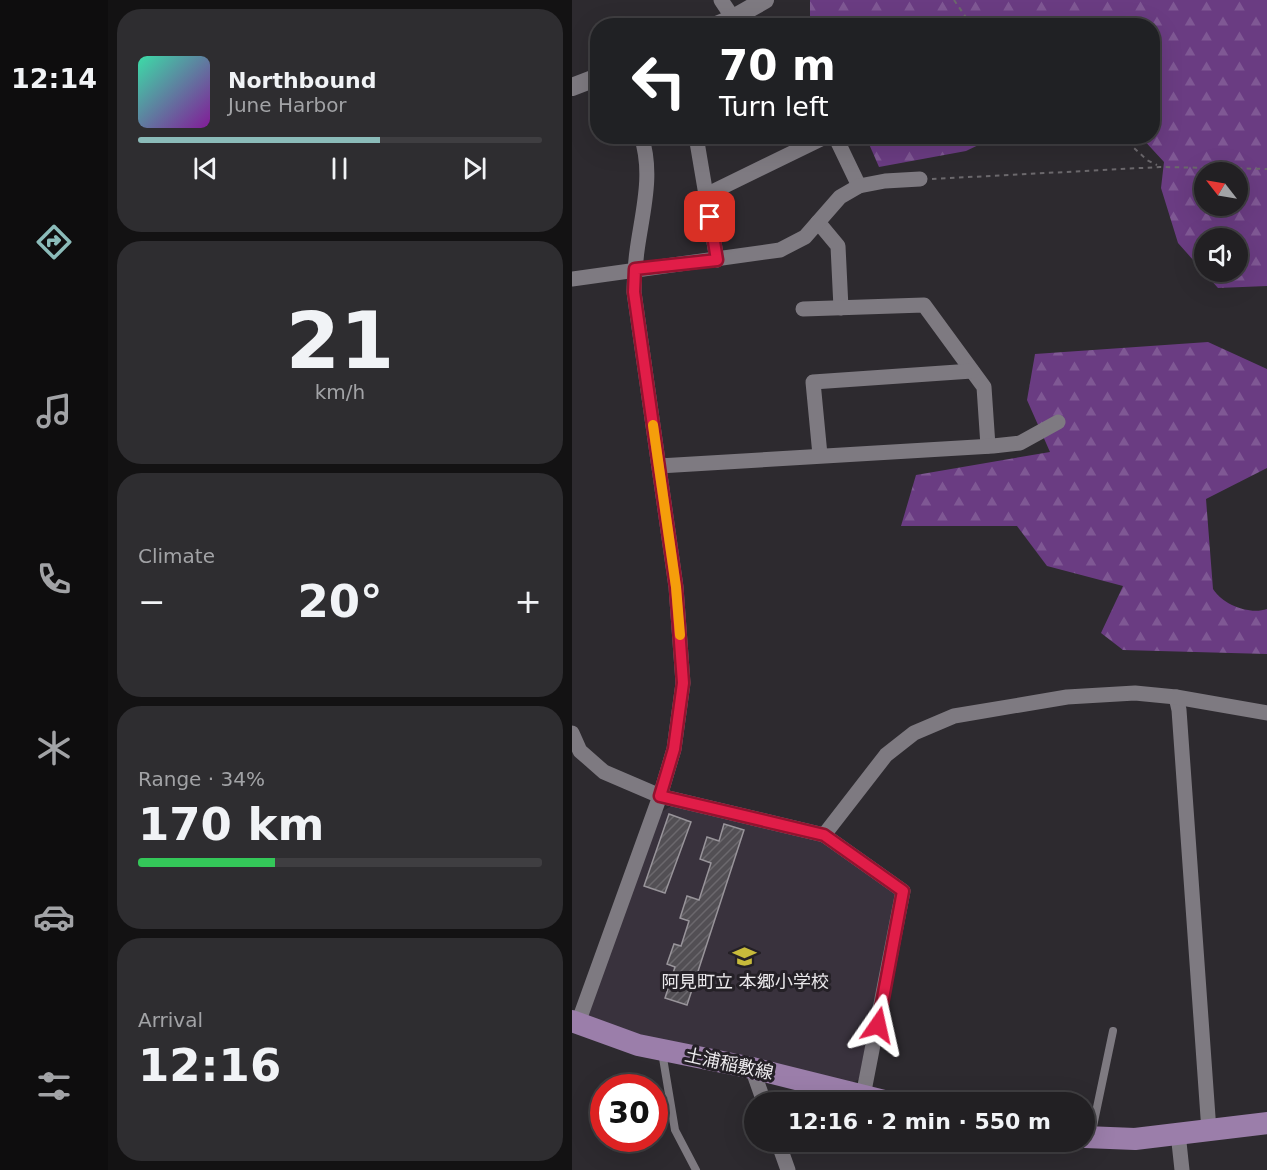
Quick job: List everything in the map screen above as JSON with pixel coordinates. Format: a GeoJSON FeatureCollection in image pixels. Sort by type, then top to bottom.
{"type":"FeatureCollection","features":[{"type":"Feature","properties":{"kind":"main road","name":"土浦稲敷線"},"geometry":{"type":"LineString","coordinates":[[575,1022],[638,1046],[752,1068],[847,1092]]}},
{"type":"Feature","properties":{"kind":"main road"},"geometry":{"type":"LineString","coordinates":[[1095,1138],[1135,1139],[1268,1123]]}},
{"type":"Feature","properties":{"kind":"street"},"geometry":{"type":"LineString","coordinates":[[721,0],[733,18],[765,0]]}},
{"type":"Feature","properties":{"kind":"street"},"geometry":{"type":"LineString","coordinates":[[572,87],[590,80]]}},
{"type":"Feature","properties":{"kind":"street"},"geometry":{"type":"LineString","coordinates":[[575,1022],[660,796],[674,749],[683,683],[676,587],[634,292],[635,269],[647,195],[643,144]]}},
{"type":"Feature","properties":{"kind":"street"},"geometry":{"type":"LineString","coordinates":[[697,144],[717,260]]}},
{"type":"Feature","properties":{"kind":"street"},"geometry":{"type":"LineString","coordinates":[[706,195],[811,144]]}},
{"type":"Feature","properties":{"kind":"street"},"geometry":{"type":"LineString","coordinates":[[839,144],[859,186]]}},
{"type":"Feature","properties":{"kind":"street"},"geometry":{"type":"LineString","coordinates":[[572,279],[780,250],[805,237],[840,197],[859,186],[885,181],[920,179]]}},
{"type":"Feature","properties":{"kind":"street"},"geometry":{"type":"LineString","coordinates":[[818,222],[838,246],[841,308]]}},
{"type":"Feature","properties":{"kind":"street"},"geometry":{"type":"LineString","coordinates":[[803,309],[924,305],[984,387],[988,446]]}},
{"type":"Feature","properties":{"kind":"street"},"geometry":{"type":"LineString","coordinates":[[820,455],[813,382],[972,371]]}},
{"type":"Feature","properties":{"kind":"street"},"geometry":{"type":"LineString","coordinates":[[659,466],[1020,443],[1058,422]]}},
{"type":"Feature","properties":{"kind":"street"},"geometry":{"type":"LineString","coordinates":[[824,835],[886,755],[914,733],[954,716],[1067,698],[1135,693],[1176,697],[1268,713]]}},
{"type":"Feature","properties":{"kind":"street"},"geometry":{"type":"LineString","coordinates":[[1176,697],[1180,710],[1209,1131]]}},
{"type":"Feature","properties":{"kind":"street"},"geometry":{"type":"LineString","coordinates":[[572,733],[581,751],[604,772],[660,796],[824,835],[903,891],[864,1092]]}},
{"type":"Feature","properties":{"kind":"street"},"geometry":{"type":"LineString","coordinates":[[752,1068],[760,1092]]}},
{"type":"Feature","properties":{"kind":"street"},"geometry":{"type":"LineString","coordinates":[[1178,1133],[1182,1170]]}},
{"type":"Feature","properties":{"kind":"street"},"geometry":{"type":"LineString","coordinates":[[782,1152],[788,1170]]}},
{"type":"Feature","properties":{"kind":"lane"},"geometry":{"type":"LineString","coordinates":[[1095,1108],[1113,1031]]}},
{"type":"Feature","properties":{"kind":"lane"},"geometry":{"type":"LineString","coordinates":[[662,1050],[675,1130],[696,1170]]}},
{"type":"Feature","properties":{"kind":"path"},"geometry":{"type":"LineString","coordinates":[[954,0],[966,18]]}},
{"type":"Feature","properties":{"kind":"path"},"geometry":{"type":"LineString","coordinates":[[1130,144],[1147,160],[1160,166]]}},
{"type":"Feature","properties":{"kind":"path"},"geometry":{"type":"LineString","coordinates":[[920,179],[1160,166],[1268,169]]}},
{"type":"Feature","properties":{"kind":"shaded area","name":"阿見町立 本郷小学校"},"geometry":{"type":"Polygon","coordinates":[[[671,806],[822,841],[895,894],[859,1079],[852,1083],[637,1034],[585,1018],[657,815],[671,806]]]}},
{"type":"Feature","properties":{"kind":"green space"},"geometry":{"type":"Polygon","coordinates":[[[810,0],[1267,0],[1267,286],[1218,288],[1213,282],[1248,282],[1248,228],[1194,228],[1194,261],[1178,243],[1161,188],[1164,162],[1147,144],[1160,144],[1160,18],[811,18],[810,0]]]}},
{"type":"Feature","properties":{"kind":"green space"},"geometry":{"type":"Polygon","coordinates":[[[869,144],[981,144],[966,151],[879,167],[869,144]]]}},
{"type":"Feature","properties":{"kind":"green space"},"geometry":{"type":"Polygon","coordinates":[[[1208,342],[1267,369],[1267,468],[1206,499],[1213,589],[1223,600],[1245,610],[1267,609],[1267,654],[1123,650],[1101,633],[1123,586],[1047,566],[1017,526],[901,526],[916,475],[1050,452],[1027,400],[1035,354],[1208,342]]]}},
{"type":"Feature","properties":{"kind":"building"},"geometry":{"type":"Polygon","coordinates":[[[669,814],[691,822],[665,893],[644,886],[669,814]]]}},
{"type":"Feature","properties":{"kind":"building"},"geometry":{"type":"Polygon","coordinates":[[[724,824],[744,830],[687,1005],[665,998],[675,967],[667,964],[674,944],[681,946],[689,921],[680,918],[687,896],[699,900],[711,863],[700,859],[707,837],[719,841],[724,824]]]}},
{"type":"Feature","properties":{"kind":"slow traffic"},"geometry":{"type":"LineString","coordinates":[[653,425],[676,587],[680,635]]}},
{"type":"Feature","properties":{"kind":"place","name":"阿見町立 本郷小学校"},"geometry":{"type":"Point","coordinates":[745,956]}},
{"type":"Feature","properties":{"kind":"route"},"geometry":{"type":"LineString","coordinates":[[710,217],[717,260],[635,269],[634,292],[676,587],[683,683],[674,749],[660,796],[824,835],[903,891],[878,1025]]}}]}
